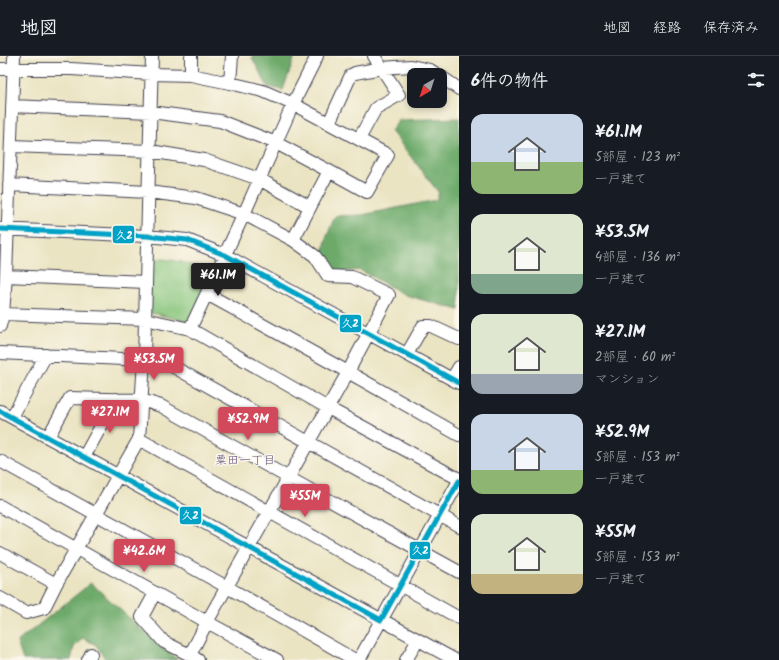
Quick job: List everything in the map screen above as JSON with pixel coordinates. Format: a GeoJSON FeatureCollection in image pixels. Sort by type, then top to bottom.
{"type":"FeatureCollection","features":[{"type":"Feature","properties":{"kind":"street"},"geometry":{"type":"LineString","coordinates":[[14,56],[9,186],[4,229],[6,276],[2,320],[145,319],[190,329],[328,408],[459,480],[359,660]]}},
{"type":"Feature","properties":{"kind":"street"},"geometry":{"type":"LineString","coordinates":[[0,598],[26,613],[44,608],[56,584],[139,439],[144,360],[152,56]]}},
{"type":"Feature","properties":{"kind":"street"},"geometry":{"type":"LineString","coordinates":[[191,56],[191,75]]}},
{"type":"Feature","properties":{"kind":"street"},"geometry":{"type":"LineString","coordinates":[[230,83],[232,56]]}},
{"type":"Feature","properties":{"kind":"street"},"geometry":{"type":"LineString","coordinates":[[190,329],[225,256],[293,104],[317,56]]}},
{"type":"Feature","properties":{"kind":"street"},"geometry":{"type":"LineString","coordinates":[[359,140],[376,108],[399,95],[374,56]]}},
{"type":"Feature","properties":{"kind":"street"},"geometry":{"type":"LineString","coordinates":[[329,123],[351,75],[355,72],[411,66],[420,68]]}},
{"type":"Feature","properties":{"kind":"street"},"geometry":{"type":"LineString","coordinates":[[0,69],[71,69],[191,75],[230,83],[263,91],[293,104],[388,155],[367,192],[276,143],[220,122],[151,112],[12,106]]}},
{"type":"Feature","properties":{"kind":"street"},"geometry":{"type":"LineString","coordinates":[[447,81],[459,88]]}},
{"type":"Feature","properties":{"kind":"street"},"geometry":{"type":"LineString","coordinates":[[10,146],[150,151],[204,160],[259,179],[310,207]]}},
{"type":"Feature","properties":{"kind":"street"},"geometry":{"type":"LineString","coordinates":[[293,240],[329,171]]}},
{"type":"Feature","properties":{"kind":"street"},"geometry":{"type":"LineString","coordinates":[[9,186],[148,192],[196,198],[244,214],[293,240],[315,256],[328,276],[352,277],[389,296],[289,478],[207,622],[194,658],[164,642],[142,617],[155,593]]}},
{"type":"Feature","properties":{"kind":"street"},"geometry":{"type":"LineString","coordinates":[[4,229],[147,236],[187,240],[225,256],[456,381],[459,367]]}},
{"type":"Feature","properties":{"kind":"street"},"geometry":{"type":"LineString","coordinates":[[6,276],[146,282]]}},
{"type":"Feature","properties":{"kind":"street"},"geometry":{"type":"LineString","coordinates":[[207,294],[459,435]]}},
{"type":"Feature","properties":{"kind":"street"},"geometry":{"type":"LineString","coordinates":[[407,354],[423,326],[431,326],[459,339]]}},
{"type":"Feature","properties":{"kind":"street"},"geometry":{"type":"LineString","coordinates":[[0,353],[163,361],[459,526]]}},
{"type":"Feature","properties":{"kind":"street"},"geometry":{"type":"LineString","coordinates":[[12,417],[46,355]]}},
{"type":"Feature","properties":{"kind":"street"},"geometry":{"type":"LineString","coordinates":[[48,437],[70,398],[141,400],[161,406],[459,572]]}},
{"type":"Feature","properties":{"kind":"street"},"geometry":{"type":"LineString","coordinates":[[84,457],[116,399]]}},
{"type":"Feature","properties":{"kind":"street"},"geometry":{"type":"LineString","coordinates":[[0,411],[418,640],[437,656],[455,660]]}},
{"type":"Feature","properties":{"kind":"street"},"geometry":{"type":"LineString","coordinates":[[139,439],[459,618]]}},
{"type":"Feature","properties":{"kind":"street"},"geometry":{"type":"LineString","coordinates":[[0,461],[355,660]]}},
{"type":"Feature","properties":{"kind":"street"},"geometry":{"type":"LineString","coordinates":[[0,506],[277,660]]}},
{"type":"Feature","properties":{"kind":"street"},"geometry":{"type":"LineString","coordinates":[[0,554],[56,584]]}},
{"type":"Feature","properties":{"kind":"street"},"geometry":{"type":"LineString","coordinates":[[406,660],[418,640]]}},
{"type":"Feature","properties":{"kind":"green space"},"geometry":{"type":"Polygon","coordinates":[[[252,56],[295,56],[283,90],[268,87],[252,56]]]}},
{"type":"Feature","properties":{"kind":"green space"},"geometry":{"type":"Polygon","coordinates":[[[459,118],[459,310],[405,295],[360,270],[332,273],[322,258],[327,236],[335,216],[362,215],[436,200],[439,193],[391,131],[399,120],[459,118]]]}},
{"type":"Feature","properties":{"kind":"green space"},"geometry":{"type":"Polygon","coordinates":[[[150,257],[182,262],[213,272],[189,322],[148,312],[150,257]]]}},
{"type":"Feature","properties":{"kind":"green space"},"geometry":{"type":"Polygon","coordinates":[[[91,583],[160,646],[178,660],[106,660],[96,645],[83,638],[74,647],[71,660],[23,660],[17,642],[91,583]]]}},
{"type":"Feature","properties":{"kind":"transit line","name":"久2"},"geometry":{"type":"LineString","coordinates":[[0,229],[147,236],[187,240],[225,255],[459,383]]}},
{"type":"Feature","properties":{"kind":"transit line","name":"久2"},"geometry":{"type":"LineString","coordinates":[[0,411],[381,620]]}},
{"type":"Feature","properties":{"kind":"transit line","name":"久2"},"geometry":{"type":"LineString","coordinates":[[381,620],[459,481]]}},
{"type":"Feature","properties":{"kind":"district","name":"粟田一丁目"},"geometry":{"type":"Point","coordinates":[245,460]}}]}
